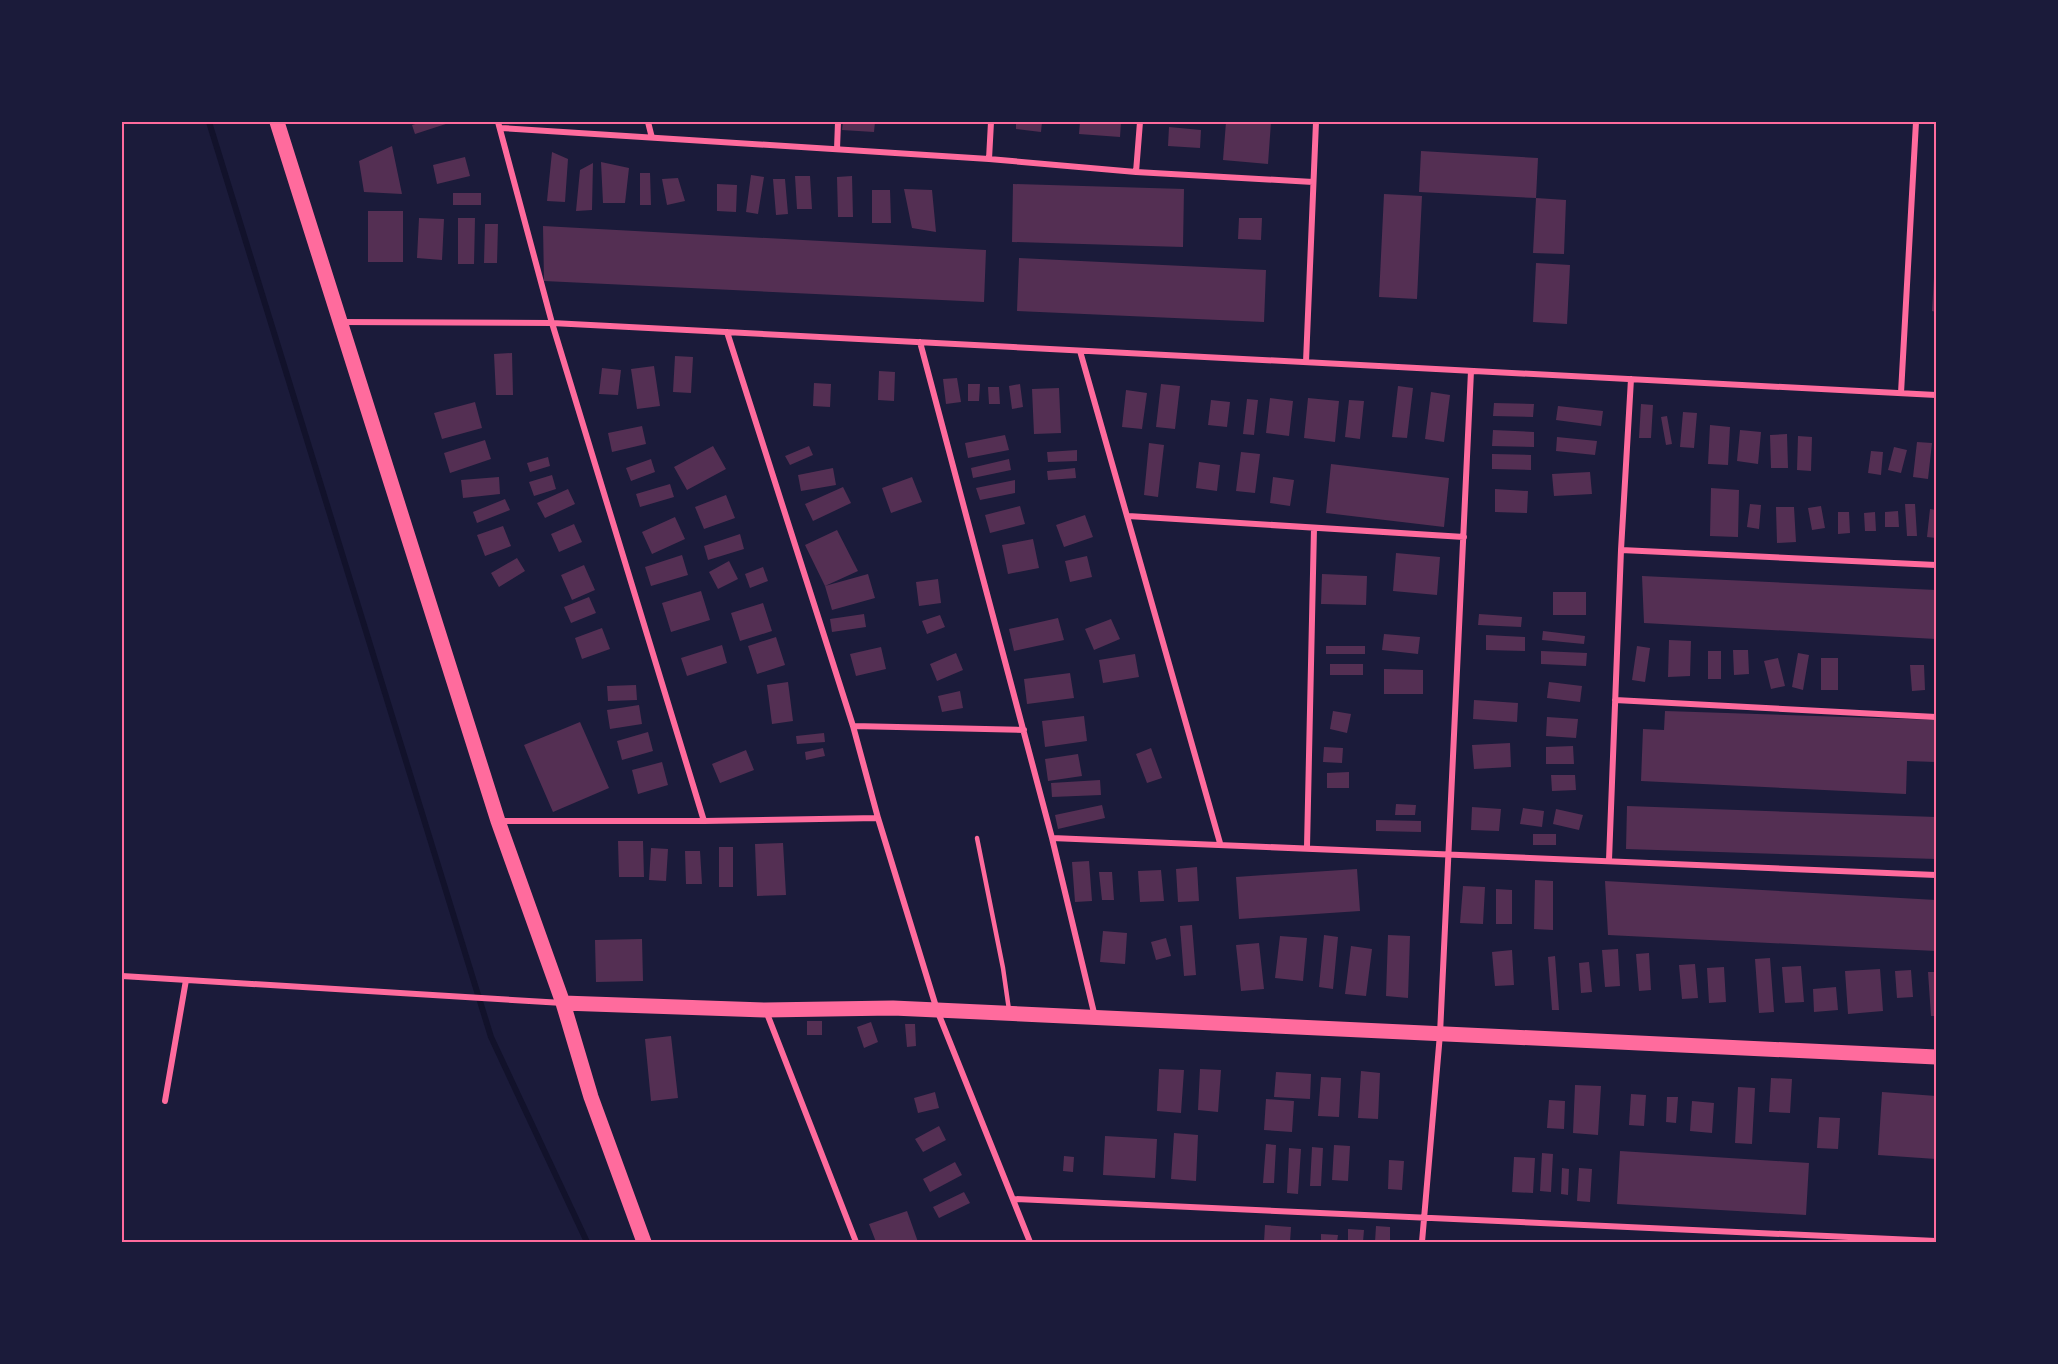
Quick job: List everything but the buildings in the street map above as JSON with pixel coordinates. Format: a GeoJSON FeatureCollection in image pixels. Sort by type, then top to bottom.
{"type":"FeatureCollection","features":[{"type":"Feature","properties":{"kind":"main road"},"geometry":{"type":"LineString","coordinates":[[277,122],[498,821],[563,1003],[591,1097],[644,1242]]}},
{"type":"Feature","properties":{"kind":"main road"},"geometry":{"type":"LineString","coordinates":[[563,1003],[765,1010],[892,1008],[1009,1012],[1936,1057]]}},
{"type":"Feature","properties":{"kind":"street"},"geometry":{"type":"LineString","coordinates":[[648,122],[652,138]]}},
{"type":"Feature","properties":{"kind":"street"},"geometry":{"type":"LineString","coordinates":[[837,149],[838,122]]}},
{"type":"Feature","properties":{"kind":"street"},"geometry":{"type":"LineString","coordinates":[[989,159],[991,122]]}},
{"type":"Feature","properties":{"kind":"street"},"geometry":{"type":"LineString","coordinates":[[1136,172],[1140,122]]}},
{"type":"Feature","properties":{"kind":"street"},"geometry":{"type":"LineString","coordinates":[[1306,362],[1316,122]]}},
{"type":"Feature","properties":{"kind":"street"},"geometry":{"type":"LineString","coordinates":[[1901,393],[1916,122]]}},
{"type":"Feature","properties":{"kind":"street"},"geometry":{"type":"LineString","coordinates":[[704,821],[552,323],[499,125],[652,138],[989,159],[1136,172],[1313,182]]}},
{"type":"Feature","properties":{"kind":"street"},"geometry":{"type":"LineString","coordinates":[[340,322],[552,323],[1936,395]]}},
{"type":"Feature","properties":{"kind":"street"},"geometry":{"type":"LineString","coordinates":[[727,332],[853,726],[878,818],[937,1010],[1030,1242]]}},
{"type":"Feature","properties":{"kind":"street"},"geometry":{"type":"LineString","coordinates":[[920,342],[1024,730],[1095,1017]]}},
{"type":"Feature","properties":{"kind":"street"},"geometry":{"type":"LineString","coordinates":[[1080,351],[1220,843]]}},
{"type":"Feature","properties":{"kind":"street"},"geometry":{"type":"LineString","coordinates":[[1422,1242],[1440,1034],[1471,371]]}},
{"type":"Feature","properties":{"kind":"street"},"geometry":{"type":"LineString","coordinates":[[1610,860],[1621,550],[1631,379]]}},
{"type":"Feature","properties":{"kind":"street"},"geometry":{"type":"LineString","coordinates":[[1128,516],[1464,537]]}},
{"type":"Feature","properties":{"kind":"street"},"geometry":{"type":"LineString","coordinates":[[1307,847],[1314,528]]}},
{"type":"Feature","properties":{"kind":"street"},"geometry":{"type":"LineString","coordinates":[[1621,550],[1936,565]]}},
{"type":"Feature","properties":{"kind":"street"},"geometry":{"type":"LineString","coordinates":[[1615,700],[1936,717]]}},
{"type":"Feature","properties":{"kind":"street"},"geometry":{"type":"LineString","coordinates":[[853,726],[1024,730]]}},
{"type":"Feature","properties":{"kind":"street"},"geometry":{"type":"LineString","coordinates":[[498,821],[878,818]]}},
{"type":"Feature","properties":{"kind":"street"},"geometry":{"type":"LineString","coordinates":[[1052,838],[1220,843],[1936,875]]}},
{"type":"Feature","properties":{"kind":"street"},"geometry":{"type":"LineString","coordinates":[[122,976],[563,1003]]}},
{"type":"Feature","properties":{"kind":"street"},"geometry":{"type":"LineString","coordinates":[[165,1101],[186,980]]}},
{"type":"Feature","properties":{"kind":"street"},"geometry":{"type":"LineString","coordinates":[[765,1010],[856,1242]]}},
{"type":"Feature","properties":{"kind":"street"},"geometry":{"type":"LineString","coordinates":[[1014,1199],[1936,1241]]}},
{"type":"Feature","properties":{"kind":"lane"},"geometry":{"type":"LineString","coordinates":[[977,838],[1003,968],[1009,1012]]}},
{"type":"Feature","properties":{"kind":"waterway"},"geometry":{"type":"LineString","coordinates":[[209,122],[491,1037],[587,1242]]}}]}
